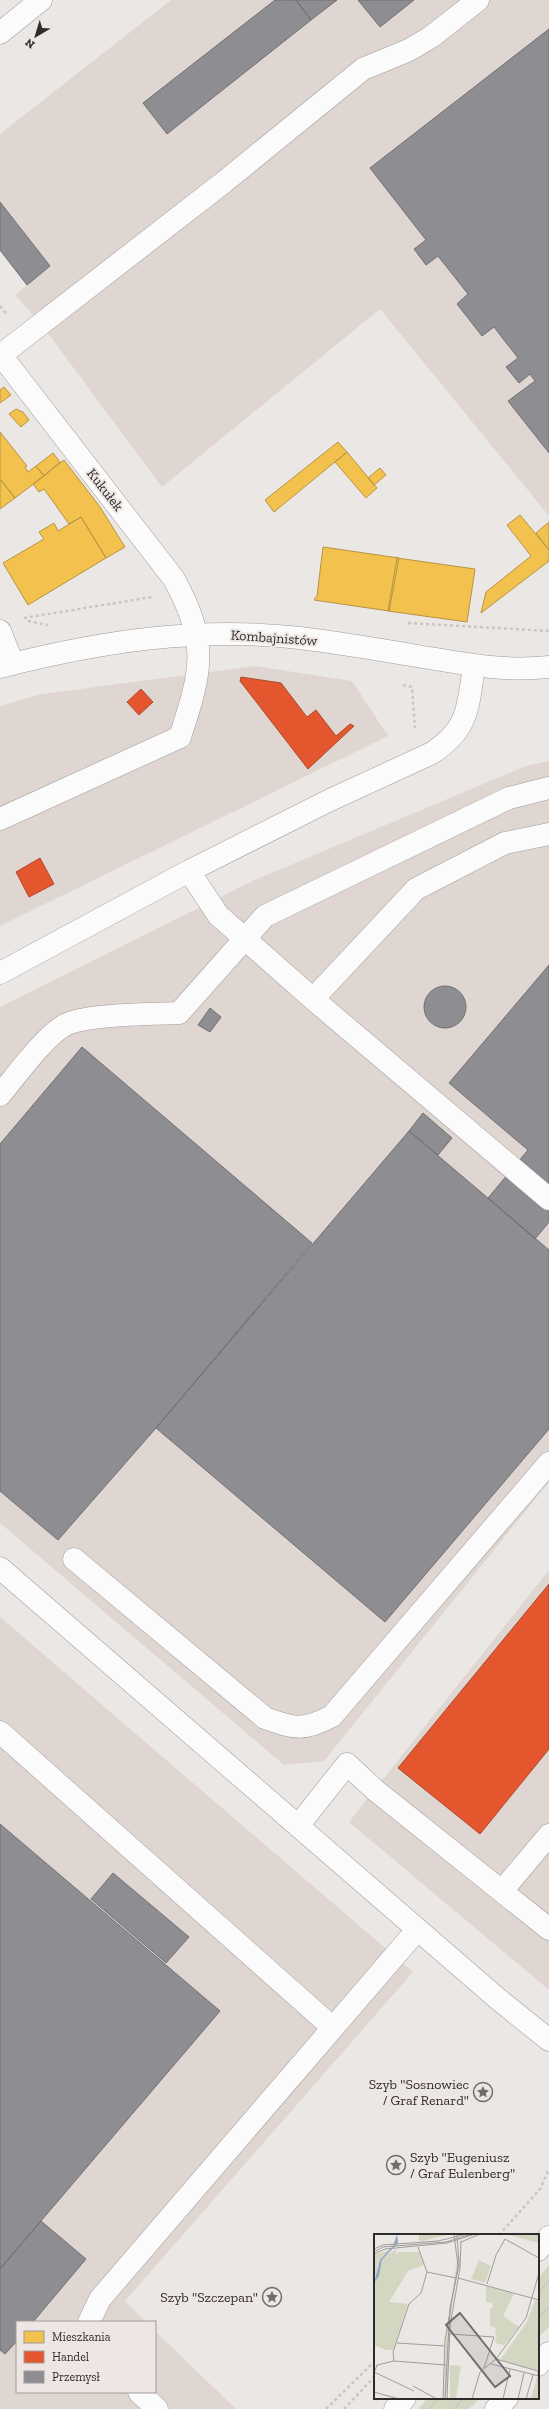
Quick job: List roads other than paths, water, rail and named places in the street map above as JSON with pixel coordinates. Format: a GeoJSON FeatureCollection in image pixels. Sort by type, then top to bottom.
{"type":"FeatureCollection","features":[{"type":"Feature","properties":{"kind":"street"},"geometry":{"type":"LineString","coordinates":[[0,33],[41,0]]}},
{"type":"Feature","properties":{"kind":"street"},"geometry":{"type":"LineString","coordinates":[[0,355],[224,182],[364,69],[415,47],[478,0]]}},
{"type":"Feature","properties":{"kind":"street","name":"Kukułek"},"geometry":{"type":"LineString","coordinates":[[0,355],[174,579],[185,599],[198,634],[199,660],[196,688],[180,737],[0,819]]}},
{"type":"Feature","properties":{"kind":"street"},"geometry":{"type":"LineString","coordinates":[[0,631],[6,665]]}},
{"type":"Feature","properties":{"kind":"street","name":"Kombajnistów"},"geometry":{"type":"LineString","coordinates":[[6,665],[131,640],[198,634],[300,638],[474,666],[528,670],[549,667]]}},
{"type":"Feature","properties":{"kind":"street"},"geometry":{"type":"LineString","coordinates":[[0,973],[188,871],[328,801],[432,753],[447,743],[462,725],[470,698],[474,666]]}},
{"type":"Feature","properties":{"kind":"street"},"geometry":{"type":"LineString","coordinates":[[0,1095],[53,1033],[67,1024],[94,1018],[179,1013],[265,916],[286,904],[509,798],[549,788]]}},
{"type":"Feature","properties":{"kind":"street"},"geometry":{"type":"LineString","coordinates":[[313,999],[416,889],[505,843],[549,834]]}},
{"type":"Feature","properties":{"kind":"street"},"geometry":{"type":"LineString","coordinates":[[188,871],[218,915],[313,999],[549,1199]]}},
{"type":"Feature","properties":{"kind":"street"},"geometry":{"type":"LineString","coordinates":[[74,1559],[265,1718],[290,1728],[313,1726],[332,1716],[549,1463]]}},
{"type":"Feature","properties":{"kind":"street"},"geometry":{"type":"LineString","coordinates":[[0,1568],[417,1930],[549,2040]]}},
{"type":"Feature","properties":{"kind":"street"},"geometry":{"type":"LineString","coordinates":[[0,1732],[333,2028]]}},
{"type":"Feature","properties":{"kind":"street"},"geometry":{"type":"LineString","coordinates":[[298,1826],[347,1764],[375,1790],[549,1928]]}},
{"type":"Feature","properties":{"kind":"street"},"geometry":{"type":"LineString","coordinates":[[502,1891],[549,1835]]}},
{"type":"Feature","properties":{"kind":"street"},"geometry":{"type":"LineString","coordinates":[[89,2321],[100,2299],[417,1930]]}},
{"type":"Feature","properties":{"kind":"street"},"geometry":{"type":"LineString","coordinates":[[539,2249],[549,2237]]}},
{"type":"Feature","properties":{"kind":"street"},"geometry":{"type":"LineString","coordinates":[[539,2364],[549,2353]]}},
{"type":"Feature","properties":{"kind":"street"},"geometry":{"type":"LineString","coordinates":[[140,2393],[157,2409]]}},
{"type":"Feature","properties":{"kind":"street"},"geometry":{"type":"LineString","coordinates":[[395,2409],[404,2399]]}},
{"type":"Feature","properties":{"kind":"street"},"geometry":{"type":"LineString","coordinates":[[496,2409],[506,2399]]}},
{"type":"Feature","properties":{"kind":"tram line"},"geometry":{"type":"LineString","coordinates":[[539,2292],[549,2281]]}},
{"type":"Feature","properties":{"kind":"tram line"},"geometry":{"type":"LineString","coordinates":[[539,2318],[549,2307]]}},
{"type":"Feature","properties":{"kind":"tram line"},"geometry":{"type":"LineString","coordinates":[[429,2409],[439,2399]]}},
{"type":"Feature","properties":{"kind":"tram line"},"geometry":{"type":"LineString","coordinates":[[454,2409],[463,2399]]}},
{"type":"Feature","properties":{"kind":"place","name":"Szyb \"Sosnowiec / Graf Renard\""},"geometry":{"type":"Point","coordinates":[483,2092]}},
{"type":"Feature","properties":{"kind":"place","name":"Szyb \"Eugeniusz / Graf Eulenberg\""},"geometry":{"type":"Point","coordinates":[396,2165]}},
{"type":"Feature","properties":{"kind":"place","name":"Szyb \"Szczepan\""},"geometry":{"type":"Point","coordinates":[272,2297]}}]}
